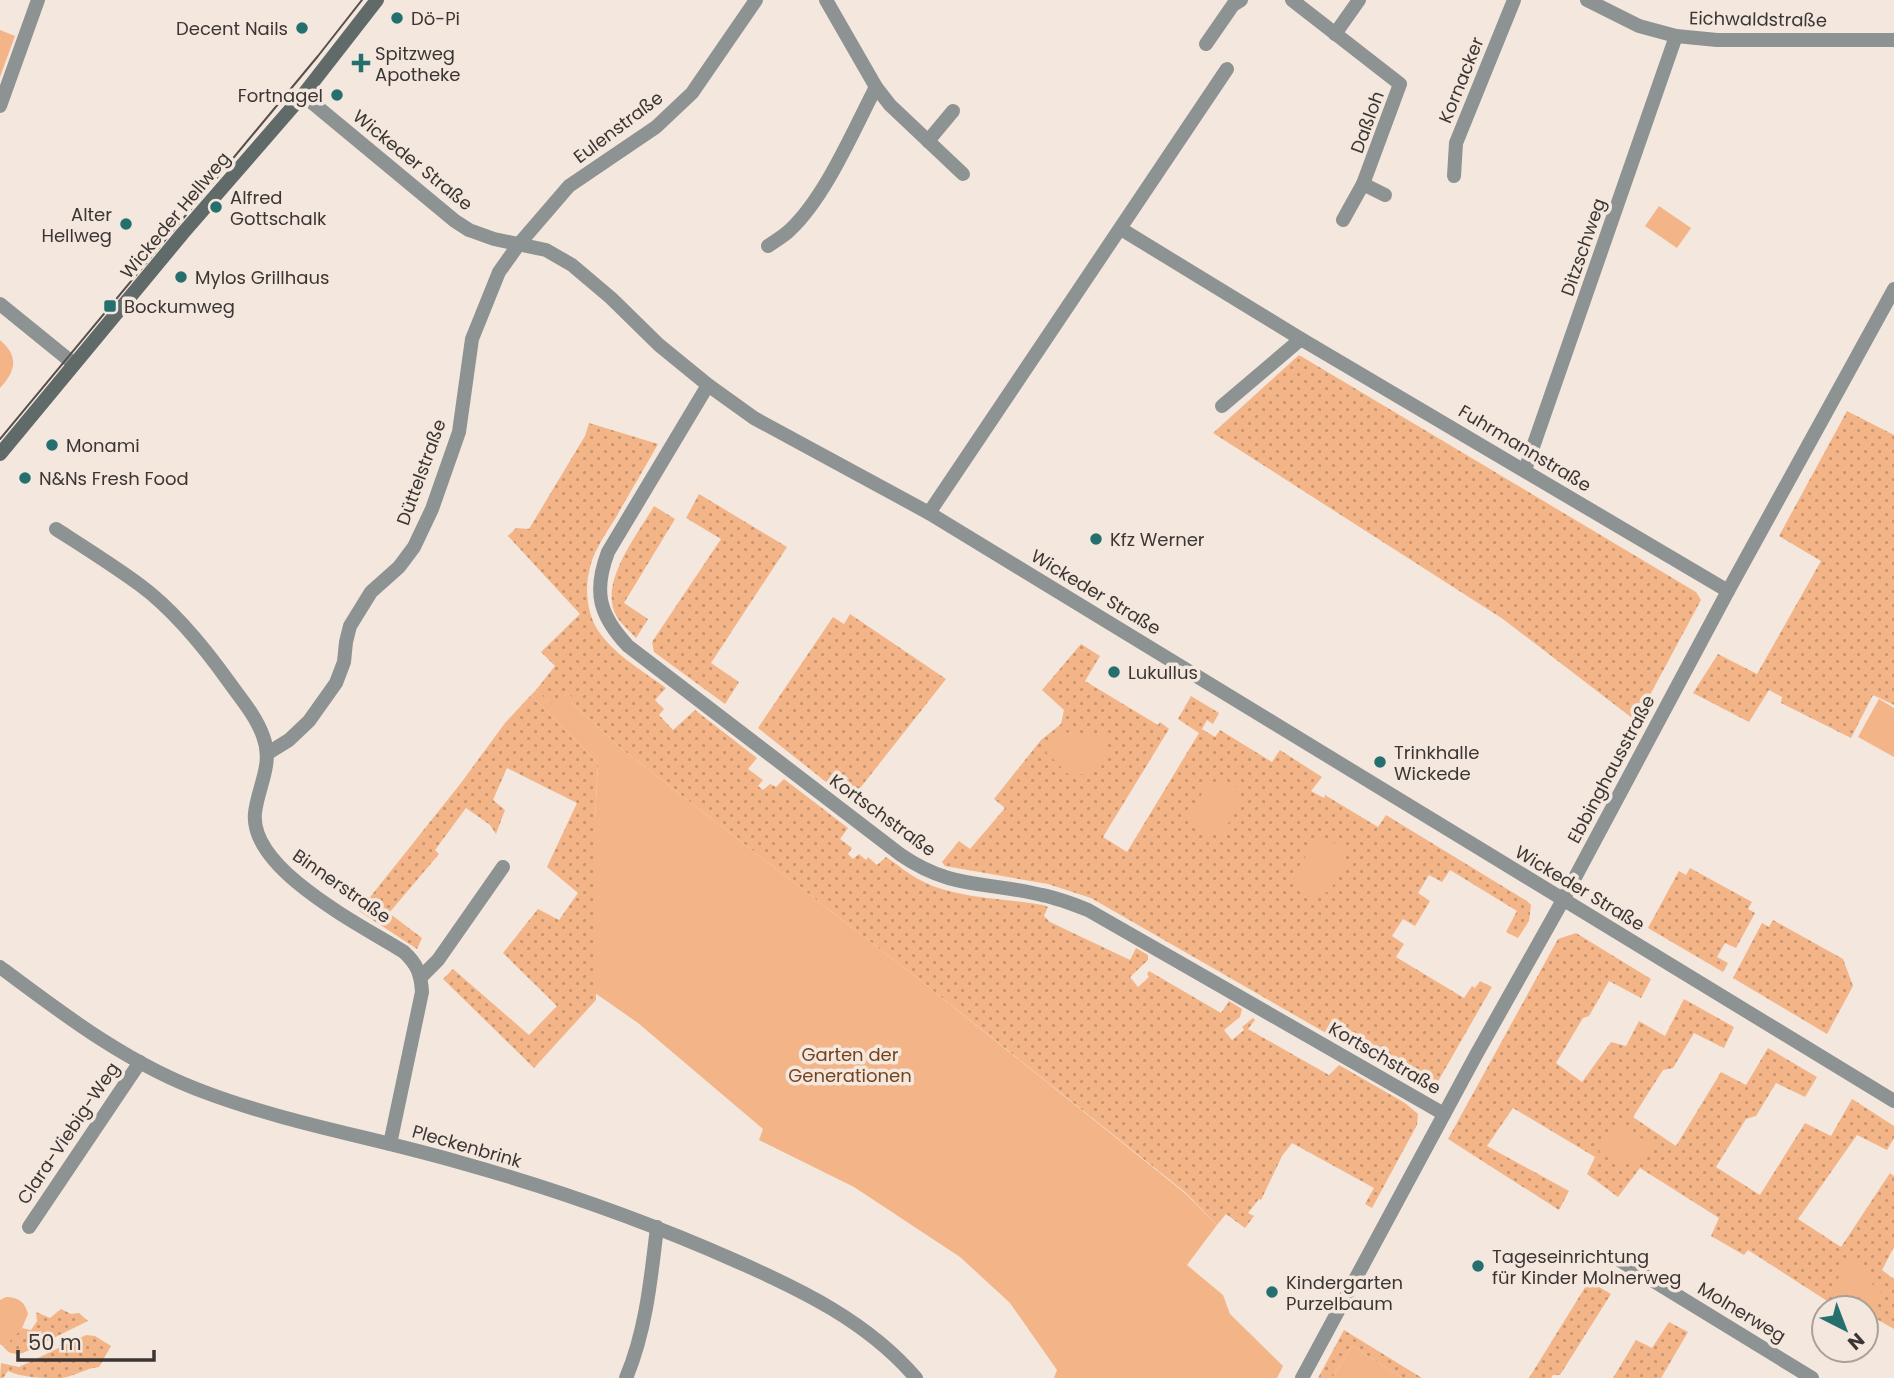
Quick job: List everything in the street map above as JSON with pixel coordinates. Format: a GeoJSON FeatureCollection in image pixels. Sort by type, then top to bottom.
{"type":"FeatureCollection","features":[{"type":"Feature","properties":{"kind":"main road","name":"Wickeder Hellweg"},"geometry":{"type":"LineString","coordinates":[[0,454],[183,233],[303,95],[377,0]]}},
{"type":"Feature","properties":{"kind":"street"},"geometry":{"type":"LineString","coordinates":[[0,106],[38,0]]}},
{"type":"Feature","properties":{"kind":"street","name":"Eulenstraße"},"geometry":{"type":"LineString","coordinates":[[520,244],[569,186],[656,127],[692,93],[756,0]]}},
{"type":"Feature","properties":{"kind":"street"},"geometry":{"type":"LineString","coordinates":[[826,0],[876,87],[890,105],[963,174]]}},
{"type":"Feature","properties":{"kind":"street"},"geometry":{"type":"LineString","coordinates":[[1206,44],[1233,5],[1241,0]]}},
{"type":"Feature","properties":{"kind":"street","name":"Daßloh"},"geometry":{"type":"LineString","coordinates":[[1292,0],[1401,84],[1363,184],[1343,219]]}},
{"type":"Feature","properties":{"kind":"street"},"geometry":{"type":"LineString","coordinates":[[1335,34],[1359,0]]}},
{"type":"Feature","properties":{"kind":"street","name":"Kornacker"},"geometry":{"type":"LineString","coordinates":[[1454,176],[1456,143],[1514,0]]}},
{"type":"Feature","properties":{"kind":"street","name":"Eichwaldstraße"},"geometry":{"type":"LineString","coordinates":[[1587,0],[1639,26],[1676,36],[1717,40],[1894,40]]}},
{"type":"Feature","properties":{"kind":"street","name":"Ditzschweg"},"geometry":{"type":"LineString","coordinates":[[1525,470],[1676,36]]}},
{"type":"Feature","properties":{"kind":"street"},"geometry":{"type":"LineString","coordinates":[[929,513],[1227,69]]}},
{"type":"Feature","properties":{"kind":"street"},"geometry":{"type":"LineString","coordinates":[[768,246],[789,232],[804,214],[832,172],[876,87]]}},
{"type":"Feature","properties":{"kind":"street","name":"Wickeder Straße"},"geometry":{"type":"LineString","coordinates":[[303,95],[455,221],[482,234],[546,250],[572,265],[611,298],[659,345],[708,385],[776,432],[929,513],[1894,1101]]}},
{"type":"Feature","properties":{"kind":"street"},"geometry":{"type":"LineString","coordinates":[[928,141],[953,111]]}},
{"type":"Feature","properties":{"kind":"street"},"geometry":{"type":"LineString","coordinates":[[1363,184],[1385,195]]}},
{"type":"Feature","properties":{"kind":"street","name":"Fuhrmannstraße"},"geometry":{"type":"LineString","coordinates":[[1121,229],[1301,339],[1728,591]]}},
{"type":"Feature","properties":{"kind":"street","name":"Düttelstraße"},"geometry":{"type":"LineString","coordinates":[[268,753],[289,740],[309,721],[329,693],[344,662],[350,625],[370,592],[399,567],[414,547],[432,509],[459,432],[472,339],[499,272],[520,244]]}},
{"type":"Feature","properties":{"kind":"street","name":"Ebbinghausstraße"},"geometry":{"type":"LineString","coordinates":[[1302,1378],[1894,289]]}},
{"type":"Feature","properties":{"kind":"street"},"geometry":{"type":"LineString","coordinates":[[0,304],[74,364]]}},
{"type":"Feature","properties":{"kind":"street"},"geometry":{"type":"LineString","coordinates":[[1222,406],[1301,339]]}},
{"type":"Feature","properties":{"kind":"street","name":"Kortschstraße"},"geometry":{"type":"LineString","coordinates":[[708,385],[608,552],[602,567],[600,598],[606,618],[628,646],[924,870],[957,882],[1040,894],[1088,910],[1444,1114]]}},
{"type":"Feature","properties":{"kind":"street"},"geometry":{"type":"LineString","coordinates":[[56,529],[141,585],[181,622],[218,666],[252,714],[263,735],[268,753]]}},
{"type":"Feature","properties":{"kind":"street","name":"Binnerstraße"},"geometry":{"type":"LineString","coordinates":[[268,753],[255,814],[258,834],[269,855],[295,881],[404,952],[415,962],[421,977]]}},
{"type":"Feature","properties":{"kind":"street"},"geometry":{"type":"LineString","coordinates":[[390,1144],[422,992],[421,977],[439,960],[503,867]]}},
{"type":"Feature","properties":{"kind":"street","name":"Pleckenbrink"},"geometry":{"type":"LineString","coordinates":[[0,967],[140,1062],[218,1097],[296,1123],[463,1163],[657,1227],[795,1287],[880,1342],[916,1378]]}},
{"type":"Feature","properties":{"kind":"street","name":"Clara-Viebig-Weg"},"geometry":{"type":"LineString","coordinates":[[29,1227],[140,1062]]}},
{"type":"Feature","properties":{"kind":"street"},"geometry":{"type":"LineString","coordinates":[[626,1378],[643,1323],[657,1227]]}},
{"type":"Feature","properties":{"kind":"street","name":"Molnerweg"},"geometry":{"type":"LineString","coordinates":[[1615,1258],[1812,1378]]}},
{"type":"Feature","properties":{"kind":"green space"},"geometry":{"type":"Polygon","coordinates":[[[0,30],[15,36],[0,77],[0,30]]]}},
{"type":"Feature","properties":{"kind":"green space"},"geometry":{"type":"Polygon","coordinates":[[[1659,206],[1691,228],[1677,248],[1645,226],[1659,206]]]}},
{"type":"Feature","properties":{"kind":"green space"},"geometry":{"type":"Polygon","coordinates":[[[0,340],[10,352],[13,364],[9,376],[0,388],[0,340]]]}},
{"type":"Feature","properties":{"kind":"green space"},"geometry":{"type":"Polygon","coordinates":[[[1299,355],[1696,592],[1701,600],[1636,721],[1503,619],[1213,433],[1299,355]]]}},
{"type":"Feature","properties":{"kind":"green space"},"geometry":{"type":"Polygon","coordinates":[[[1847,411],[1894,435],[1894,705],[1873,695],[1851,738],[1781,703],[1782,697],[1769,690],[1749,722],[1693,693],[1718,654],[1757,674],[1821,561],[1779,536],[1847,411]]]}},
{"type":"Feature","properties":{"kind":"green space"},"geometry":{"type":"Polygon","coordinates":[[[589,423],[658,444],[596,551],[589,572],[587,593],[591,615],[604,638],[629,662],[666,688],[655,700],[664,709],[659,715],[673,730],[695,710],[757,758],[748,769],[763,780],[758,786],[763,790],[770,784],[776,787],[784,779],[848,828],[840,839],[852,848],[848,854],[853,859],[859,854],[866,860],[868,857],[877,865],[886,857],[918,879],[947,891],[1048,907],[1044,916],[1050,922],[1130,960],[1136,948],[1148,955],[1148,960],[1130,977],[1138,987],[1149,977],[1149,971],[1221,1013],[1229,1001],[1242,1009],[1240,1017],[1224,1030],[1232,1040],[1253,1018],[1255,1020],[1248,1029],[1329,1075],[1339,1065],[1405,1103],[1418,1114],[1417,1125],[1372,1208],[1365,1204],[1374,1188],[1292,1143],[1282,1156],[1261,1200],[1259,1199],[1248,1213],[1254,1216],[1245,1228],[1226,1214],[1217,1225],[1186,1193],[916,977],[623,750],[571,702],[568,693],[553,706],[536,690],[555,666],[541,652],[580,614],[508,536],[516,528],[529,529],[585,436],[589,423]]]}},
{"type":"Feature","properties":{"kind":"green space"},"geometry":{"type":"Polygon","coordinates":[[[699,494],[787,547],[711,663],[739,682],[725,704],[654,652],[652,642],[721,539],[686,518],[699,494]]]}},
{"type":"Feature","properties":{"kind":"green space"},"geometry":{"type":"Polygon","coordinates":[[[654,506],[675,519],[624,603],[648,619],[636,638],[617,617],[612,604],[612,590],[622,560],[654,506]]]}},
{"type":"Feature","properties":{"kind":"green space"},"geometry":{"type":"Polygon","coordinates":[[[850,614],[946,679],[850,801],[758,728],[833,617],[844,624],[850,614]]]}},
{"type":"Feature","properties":{"kind":"green space"},"geometry":{"type":"Polygon","coordinates":[[[1081,644],[1100,656],[1085,681],[1169,729],[1103,837],[1127,852],[1199,733],[1178,719],[1191,696],[1219,713],[1213,724],[1207,720],[1202,729],[1215,737],[1220,730],[1272,762],[1280,750],[1322,777],[1311,791],[1324,798],[1325,795],[1378,827],[1386,815],[1531,905],[1529,921],[1518,938],[1506,932],[1517,911],[1450,870],[1442,882],[1429,875],[1418,893],[1430,901],[1415,926],[1403,919],[1392,936],[1404,944],[1396,957],[1464,998],[1472,986],[1475,988],[1480,981],[1492,987],[1437,1083],[1426,1086],[1392,1071],[1091,898],[1048,884],[945,866],[942,862],[959,841],[970,849],[1005,808],[994,799],[1041,740],[1061,724],[1064,710],[1042,690],[1081,644]]]}},
{"type":"Feature","properties":{"kind":"green space","name":"Garten der Generationen"},"geometry":{"type":"Polygon","coordinates":[[[536,690],[553,705],[568,693],[572,697],[571,702],[623,750],[916,977],[1186,1194],[1217,1225],[1187,1265],[1223,1295],[1230,1314],[1283,1366],[1277,1378],[1054,1378],[1057,1370],[1010,1303],[960,1257],[854,1187],[759,1140],[763,1129],[638,1023],[595,993],[595,819],[598,763],[531,695],[536,690]]]}},
{"type":"Feature","properties":{"kind":"green space"},"geometry":{"type":"Polygon","coordinates":[[[531,695],[598,763],[595,819],[596,1000],[534,1068],[443,979],[453,969],[529,1035],[557,1006],[503,953],[538,909],[559,920],[578,893],[547,867],[577,803],[507,768],[493,800],[505,810],[496,834],[490,825],[466,808],[435,850],[439,854],[389,913],[422,938],[417,949],[359,911],[505,723],[531,695]]]}},
{"type":"Feature","properties":{"kind":"green space"},"geometry":{"type":"Polygon","coordinates":[[[1879,699],[1894,708],[1894,757],[1858,737],[1879,699]]]}},
{"type":"Feature","properties":{"kind":"green space"},"geometry":{"type":"Polygon","coordinates":[[[1056,732],[1104,734],[1110,754],[1099,770],[1071,777],[1046,752],[1056,732]]]}},
{"type":"Feature","properties":{"kind":"green space"},"geometry":{"type":"Polygon","coordinates":[[[1223,779],[1237,787],[1240,806],[1223,831],[1206,834],[1190,825],[1190,813],[1208,784],[1223,779]]]}},
{"type":"Feature","properties":{"kind":"green space"},"geometry":{"type":"Polygon","coordinates":[[[1328,839],[1342,848],[1345,866],[1329,892],[1311,895],[1295,886],[1295,874],[1313,844],[1328,839]]]}},
{"type":"Feature","properties":{"kind":"green space"},"geometry":{"type":"Polygon","coordinates":[[[1690,868],[1752,902],[1748,909],[1755,913],[1736,948],[1725,943],[1717,957],[1728,963],[1723,972],[1648,928],[1679,871],[1686,875],[1690,868]]]}},
{"type":"Feature","properties":{"kind":"green space"},"geometry":{"type":"Polygon","coordinates":[[[1773,920],[1843,959],[1853,986],[1827,1034],[1733,978],[1762,923],[1769,927],[1773,920]]]}},
{"type":"Feature","properties":{"kind":"green space"},"geometry":{"type":"Polygon","coordinates":[[[1576,933],[1651,979],[1641,998],[1609,981],[1589,1016],[1583,1018],[1556,1063],[1582,1082],[1611,1042],[1626,1046],[1639,1021],[1665,1036],[1684,999],[1734,1027],[1724,1048],[1694,1033],[1673,1068],[1663,1070],[1633,1117],[1676,1146],[1721,1072],[1746,1085],[1768,1048],[1817,1077],[1805,1097],[1776,1083],[1756,1116],[1746,1119],[1716,1167],[1760,1195],[1805,1123],[1831,1136],[1852,1099],[1894,1126],[1894,1138],[1887,1150],[1857,1135],[1798,1219],[1841,1247],[1890,1173],[1894,1176],[1894,1247],[1882,1270],[1894,1279],[1894,1329],[1880,1321],[1880,1294],[1816,1294],[1748,1250],[1744,1255],[1711,1236],[1719,1218],[1640,1168],[1618,1197],[1587,1174],[1595,1157],[1513,1108],[1487,1146],[1569,1191],[1559,1210],[1448,1139],[1558,939],[1576,933]]]}},
{"type":"Feature","properties":{"kind":"green space"},"geometry":{"type":"Polygon","coordinates":[[[1617,1123],[1654,1146],[1642,1165],[1627,1156],[1621,1165],[1599,1152],[1617,1123]]]}},
{"type":"Feature","properties":{"kind":"green space"},"geometry":{"type":"Polygon","coordinates":[[[1843,1257],[1872,1273],[1867,1281],[1882,1290],[1880,1294],[1836,1294],[1831,1291],[1842,1271],[1837,1268],[1843,1257]]]}},
{"type":"Feature","properties":{"kind":"green space"},"geometry":{"type":"Polygon","coordinates":[[[1589,1281],[1611,1294],[1560,1375],[1553,1375],[1551,1378],[1529,1378],[1589,1281]]]}},
{"type":"Feature","properties":{"kind":"green space"},"geometry":{"type":"Polygon","coordinates":[[[6,1297],[20,1301],[28,1314],[22,1328],[4,1347],[0,1344],[0,1300],[6,1297]]]}},
{"type":"Feature","properties":{"kind":"green space"},"geometry":{"type":"Polygon","coordinates":[[[61,1309],[71,1314],[79,1313],[88,1321],[23,1353],[15,1354],[6,1350],[4,1347],[22,1328],[31,1330],[37,1321],[36,1312],[50,1318],[61,1309]]]}},
{"type":"Feature","properties":{"kind":"green space"},"geometry":{"type":"Polygon","coordinates":[[[1669,1322],[1688,1332],[1661,1378],[1613,1378],[1636,1340],[1652,1348],[1669,1322]]]}},
{"type":"Feature","properties":{"kind":"green space"},"geometry":{"type":"Polygon","coordinates":[[[1344,1330],[1422,1378],[1403,1378],[1352,1346],[1332,1378],[1318,1378],[1344,1330]]]}},
{"type":"Feature","properties":{"kind":"green space"},"geometry":{"type":"Polygon","coordinates":[[[86,1335],[95,1336],[111,1346],[99,1367],[62,1378],[41,1378],[8,1371],[0,1378],[1,1363],[19,1367],[86,1335]]]}},
{"type":"Feature","properties":{"kind":"green space"},"geometry":{"type":"Polygon","coordinates":[[[1352,1346],[1403,1378],[1332,1378],[1352,1346]]]}},
{"type":"Feature","properties":{"kind":"tram line"},"geometry":{"type":"LineString","coordinates":[[0,439],[362,0]]}},
{"type":"Feature","properties":{"kind":"place","name":"Dö-Pi"},"geometry":{"type":"Point","coordinates":[397,18]}},
{"type":"Feature","properties":{"kind":"place","name":"Decent Nails"},"geometry":{"type":"Point","coordinates":[302,28]}},
{"type":"Feature","properties":{"kind":"place","name":"Spitzweg Apotheke"},"geometry":{"type":"Point","coordinates":[361,63]}},
{"type":"Feature","properties":{"kind":"place","name":"Fortnagel"},"geometry":{"type":"Point","coordinates":[337,95]}},
{"type":"Feature","properties":{"kind":"place","name":"Alfred Gottschalk"},"geometry":{"type":"Point","coordinates":[216,207]}},
{"type":"Feature","properties":{"kind":"place","name":"Alter Hellweg"},"geometry":{"type":"Point","coordinates":[126,224]}},
{"type":"Feature","properties":{"kind":"place","name":"Mylos Grillhaus"},"geometry":{"type":"Point","coordinates":[181,277]}},
{"type":"Feature","properties":{"kind":"place","name":"Bockumweg"},"geometry":{"type":"Point","coordinates":[110,306]}},
{"type":"Feature","properties":{"kind":"place","name":"Monami"},"geometry":{"type":"Point","coordinates":[52,445]}},
{"type":"Feature","properties":{"kind":"place","name":"N&Ns Fresh Food"},"geometry":{"type":"Point","coordinates":[25,478]}},
{"type":"Feature","properties":{"kind":"place","name":"Kfz Werner"},"geometry":{"type":"Point","coordinates":[1096,539]}},
{"type":"Feature","properties":{"kind":"place","name":"Lukullus"},"geometry":{"type":"Point","coordinates":[1114,672]}},
{"type":"Feature","properties":{"kind":"place","name":"Trinkhalle Wickede"},"geometry":{"type":"Point","coordinates":[1380,762]}},
{"type":"Feature","properties":{"kind":"place","name":"Tageseinrichtung für Kinder Molnerweg"},"geometry":{"type":"Point","coordinates":[1478,1266]}},
{"type":"Feature","properties":{"kind":"place","name":"Kindergarten Purzelbaum"},"geometry":{"type":"Point","coordinates":[1272,1292]}}]}
